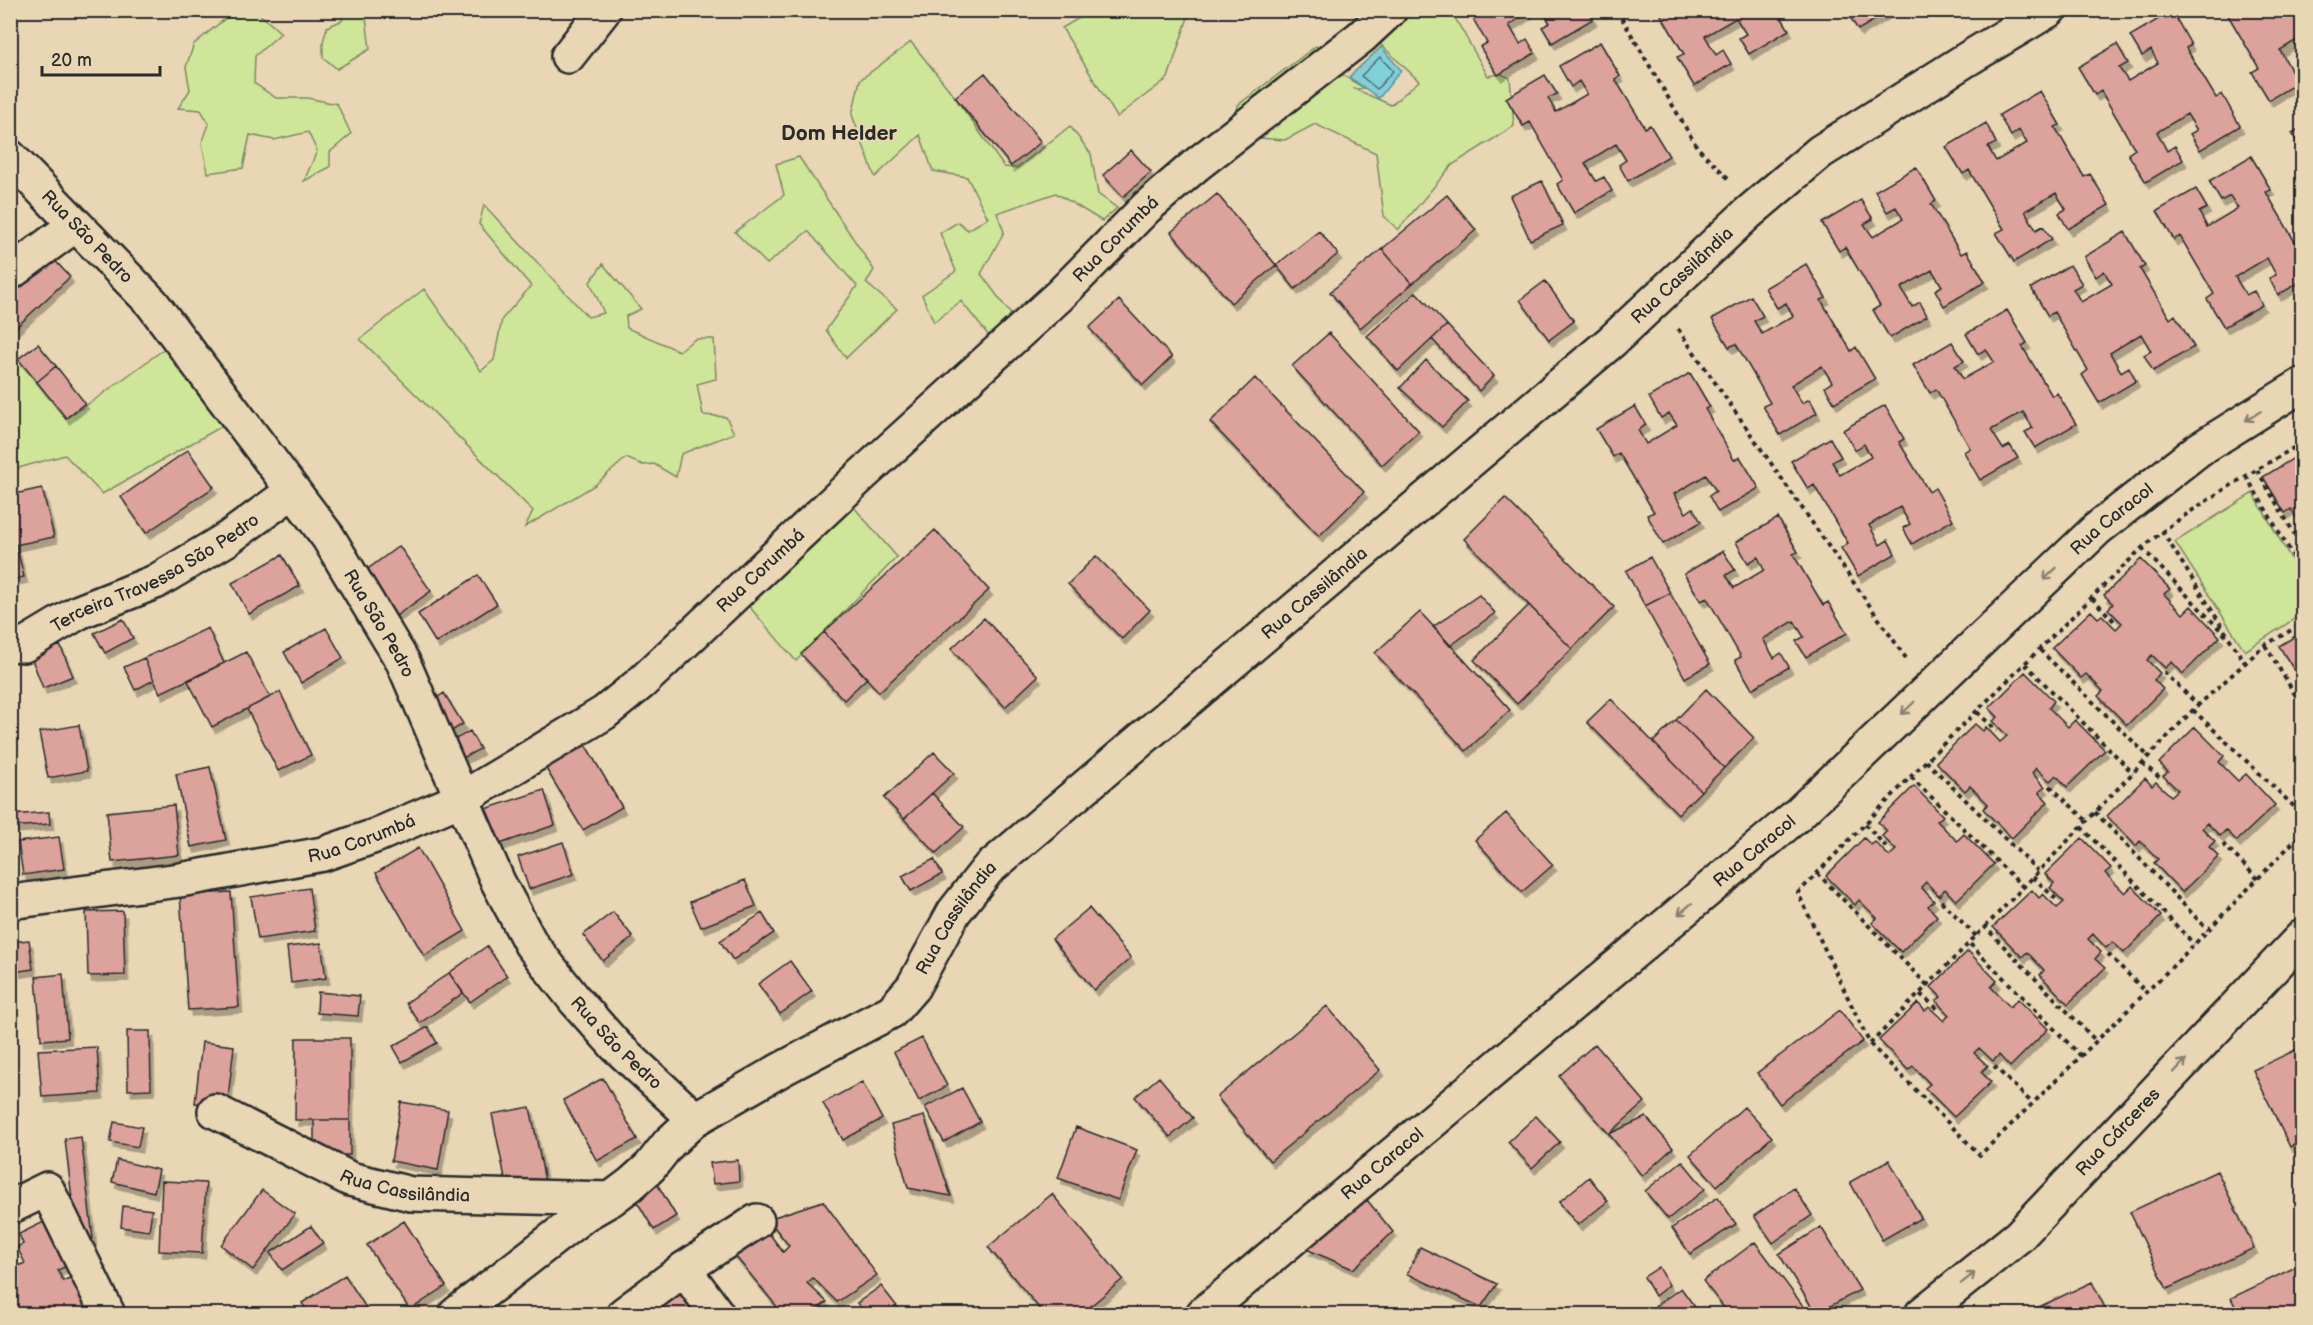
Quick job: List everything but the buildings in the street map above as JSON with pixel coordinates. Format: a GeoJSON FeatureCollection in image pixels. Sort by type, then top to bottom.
{"type":"FeatureCollection","features":[{"type":"Feature","properties":{"kind":"street"},"geometry":{"type":"LineString","coordinates":[[568,56],[604,10]]}},
{"type":"Feature","properties":{"kind":"street","name":"Rua Corumbá"},"geometry":{"type":"LineString","coordinates":[[10,902],[180,880],[323,854],[375,836],[461,799],[604,713],[641,683],[871,467],[1060,295],[1147,207],[1196,165],[1361,38],[1390,10]]}},
{"type":"Feature","properties":{"kind":"street","name":"Rua Cassilândia"},"geometry":{"type":"LineString","coordinates":[[456,1314],[585,1214],[611,1199],[650,1167],[669,1143],[695,1119],[782,1069],[891,1011],[913,987],[954,912],[987,870],[1612,341],[1756,207],[1820,152],[2049,10]]}},
{"type":"Feature","properties":{"kind":"street","name":"Rua São Pedro"},"geometry":{"type":"LineString","coordinates":[[10,157],[152,303],[328,537],[403,662],[498,882],[531,944],[575,1000],[616,1046],[695,1119]]}},
{"type":"Feature","properties":{"kind":"street"},"geometry":{"type":"LineString","coordinates":[[10,273],[75,225]]}},
{"type":"Feature","properties":{"kind":"street","name":"Rua Caracol"},"geometry":{"type":"LineString","coordinates":[[1203,1314],[1796,816],[2097,529],[2198,450],[2302,385]]}},
{"type":"Feature","properties":{"kind":"street","name":"Terceira Travessa São Pedro"},"geometry":{"type":"LineString","coordinates":[[10,644],[24,645],[79,612],[155,582],[227,539],[293,491]]}},
{"type":"Feature","properties":{"kind":"street","name":"Rua Cárceres"},"geometry":{"type":"LineString","coordinates":[[1922,1314],[2019,1236],[2302,937]]}},
{"type":"Feature","properties":{"kind":"street","name":"Rua Cassilândia"},"geometry":{"type":"LineString","coordinates":[[215,1111],[350,1179],[411,1194],[611,1199]]}},
{"type":"Feature","properties":{"kind":"street"},"geometry":{"type":"LineString","coordinates":[[10,1207],[47,1189],[108,1314]]}},
{"type":"Feature","properties":{"kind":"street"},"geometry":{"type":"LineString","coordinates":[[624,1314],[684,1269],[757,1221]]}},
{"type":"Feature","properties":{"kind":"street"},"geometry":{"type":"LineString","coordinates":[[684,1269],[717,1314]]}},
{"type":"Feature","properties":{"kind":"path"},"geometry":{"type":"LineString","coordinates":[[1617,10],[1697,147],[1756,207]]}},
{"type":"Feature","properties":{"kind":"path"},"geometry":{"type":"LineString","coordinates":[[1657,299],[1928,690]]}},
{"type":"Feature","properties":{"kind":"path"},"geometry":{"type":"LineString","coordinates":[[2302,443],[2246,476],[2162,531],[2142,548],[1926,761],[1798,892],[1870,1044],[1980,1155],[2146,992],[2302,833]]}},
{"type":"Feature","properties":{"kind":"path"},"geometry":{"type":"LineString","coordinates":[[2257,470],[2302,547]]}},
{"type":"Feature","properties":{"kind":"path"},"geometry":{"type":"LineString","coordinates":[[2246,476],[2302,571]]}},
{"type":"Feature","properties":{"kind":"path"},"geometry":{"type":"LineString","coordinates":[[2162,531],[2246,663]]}},
{"type":"Feature","properties":{"kind":"path"},"geometry":{"type":"LineString","coordinates":[[2142,548],[2235,645]]}},
{"type":"Feature","properties":{"kind":"path"},"geometry":{"type":"LineString","coordinates":[[2092,598],[2115,622]]}},
{"type":"Feature","properties":{"kind":"path"},"geometry":{"type":"LineString","coordinates":[[1870,1044],[2198,705],[2265,645],[2302,624]]}},
{"type":"Feature","properties":{"kind":"path"},"geometry":{"type":"LineString","coordinates":[[2265,645],[2302,706]]}},
{"type":"Feature","properties":{"kind":"path"},"geometry":{"type":"LineString","coordinates":[[2040,650],[2149,757]]}},
{"type":"Feature","properties":{"kind":"path"},"geometry":{"type":"LineString","coordinates":[[2025,664],[2133,773]]}},
{"type":"Feature","properties":{"kind":"path"},"geometry":{"type":"LineString","coordinates":[[2164,672],[2198,705]]}},
{"type":"Feature","properties":{"kind":"path"},"geometry":{"type":"LineString","coordinates":[[2193,710],[2302,814]]}},
{"type":"Feature","properties":{"kind":"path"},"geometry":{"type":"LineString","coordinates":[[1977,712],[1997,731]]}},
{"type":"Feature","properties":{"kind":"path"},"geometry":{"type":"LineString","coordinates":[[1926,761],[2038,871]]}},
{"type":"Feature","properties":{"kind":"path"},"geometry":{"type":"LineString","coordinates":[[2142,763],[2160,778]]}},
{"type":"Feature","properties":{"kind":"path"},"geometry":{"type":"LineString","coordinates":[[1911,777],[2023,887]]}},
{"type":"Feature","properties":{"kind":"path"},"geometry":{"type":"LineString","coordinates":[[2050,786],[2087,821]]}},
{"type":"Feature","properties":{"kind":"path"},"geometry":{"type":"LineString","coordinates":[[2095,812],[2208,930]]}},
{"type":"Feature","properties":{"kind":"path"},"geometry":{"type":"LineString","coordinates":[[1865,824],[1889,850]]}},
{"type":"Feature","properties":{"kind":"path"},"geometry":{"type":"LineString","coordinates":[[2081,827],[2194,944]]}},
{"type":"Feature","properties":{"kind":"path"},"geometry":{"type":"LineString","coordinates":[[2223,844],[2258,879]]}},
{"type":"Feature","properties":{"kind":"path"},"geometry":{"type":"LineString","coordinates":[[1817,873],[1928,986]]}},
{"type":"Feature","properties":{"kind":"path"},"geometry":{"type":"LineString","coordinates":[[2033,877],[2058,901]]}},
{"type":"Feature","properties":{"kind":"path"},"geometry":{"type":"LineString","coordinates":[[1941,902],[1976,936]]}},
{"type":"Feature","properties":{"kind":"path"},"geometry":{"type":"LineString","coordinates":[[1985,927],[2096,1041]]}},
{"type":"Feature","properties":{"kind":"path"},"geometry":{"type":"LineString","coordinates":[[1968,944],[2080,1056]]}},
{"type":"Feature","properties":{"kind":"path"},"geometry":{"type":"LineString","coordinates":[[2108,954],[2146,992]]}},
{"type":"Feature","properties":{"kind":"path"},"geometry":{"type":"LineString","coordinates":[[1920,993],[1938,1009]]}},
{"type":"Feature","properties":{"kind":"path"},"geometry":{"type":"LineString","coordinates":[[1994,1066],[2032,1103]]}},
{"type":"Feature","properties":{"kind":"green space"},"geometry":{"type":"Polygon","coordinates":[[[236,10],[256,11],[281,33],[255,56],[254,83],[276,98],[307,98],[337,104],[351,134],[330,152],[330,167],[304,181],[317,151],[308,132],[274,140],[250,135],[243,168],[208,173],[202,143],[209,124],[201,110],[178,108],[190,90],[186,67],[194,44],[236,10]]]}},
{"type":"Feature","properties":{"kind":"green space"},"geometry":{"type":"Polygon","coordinates":[[[1093,10],[1184,11],[1188,17],[1168,78],[1117,117],[1062,28],[1093,10]]]}},
{"type":"Feature","properties":{"kind":"green space"},"geometry":{"type":"Polygon","coordinates":[[[338,11],[360,11],[366,18],[370,49],[337,69],[323,57],[323,42],[327,27],[343,20],[338,11]]]}},
{"type":"Feature","properties":{"kind":"green space"},"geometry":{"type":"Polygon","coordinates":[[[1400,11],[1425,11],[1427,13],[1451,11],[1488,76],[1501,74],[1510,78],[1514,126],[1452,165],[1398,230],[1384,216],[1376,153],[1315,124],[1285,140],[1243,137],[1331,68],[1364,88],[1355,89],[1391,105],[1419,81],[1378,42],[1400,11]]]}},
{"type":"Feature","properties":{"kind":"green space"},"geometry":{"type":"Polygon","coordinates":[[[911,42],[955,97],[1004,167],[1017,168],[1070,126],[1091,154],[1098,194],[1117,208],[1102,221],[1056,193],[997,213],[1004,232],[981,274],[1015,320],[993,341],[961,301],[934,322],[922,295],[956,271],[940,233],[958,222],[968,230],[988,218],[967,177],[933,171],[920,135],[875,177],[852,115],[860,80],[911,42]]]}},
{"type":"Feature","properties":{"kind":"green space"},"geometry":{"type":"Polygon","coordinates":[[[1316,46],[1328,56],[1234,129],[1238,105],[1316,46]]]}},
{"type":"Feature","properties":{"kind":"green space"},"geometry":{"type":"Polygon","coordinates":[[[799,157],[874,270],[866,283],[897,309],[846,358],[826,330],[857,286],[808,231],[767,264],[735,232],[784,195],[776,164],[799,157]]]}},
{"type":"Feature","properties":{"kind":"green space"},"geometry":{"type":"Polygon","coordinates":[[[484,205],[588,317],[604,313],[590,282],[603,264],[641,309],[626,316],[627,328],[679,351],[695,339],[714,339],[716,379],[697,384],[703,415],[726,417],[734,433],[681,454],[676,477],[654,464],[643,465],[626,458],[595,485],[525,527],[533,511],[360,339],[424,289],[481,371],[494,360],[502,319],[531,286],[479,224],[484,205]]]}},
{"type":"Feature","properties":{"kind":"green space"},"geometry":{"type":"Polygon","coordinates":[[[10,347],[66,418],[167,347],[226,424],[102,494],[65,455],[11,470],[10,347]]]}},
{"type":"Feature","properties":{"kind":"green space"},"geometry":{"type":"Polygon","coordinates":[[[2253,493],[2302,578],[2302,614],[2245,651],[2175,542],[2253,493]]]}},
{"type":"Feature","properties":{"kind":"green space"},"geometry":{"type":"Polygon","coordinates":[[[846,498],[897,557],[796,661],[742,598],[846,498]]]}},
{"type":"Feature","properties":{"kind":"water"},"geometry":{"type":"Polygon","coordinates":[[[1381,47],[1401,70],[1379,98],[1349,77],[1381,47]]]}},
{"type":"Feature","properties":{"kind":"district","name":"Dom Helder"},"geometry":{"type":"Point","coordinates":[839,133]}}]}
